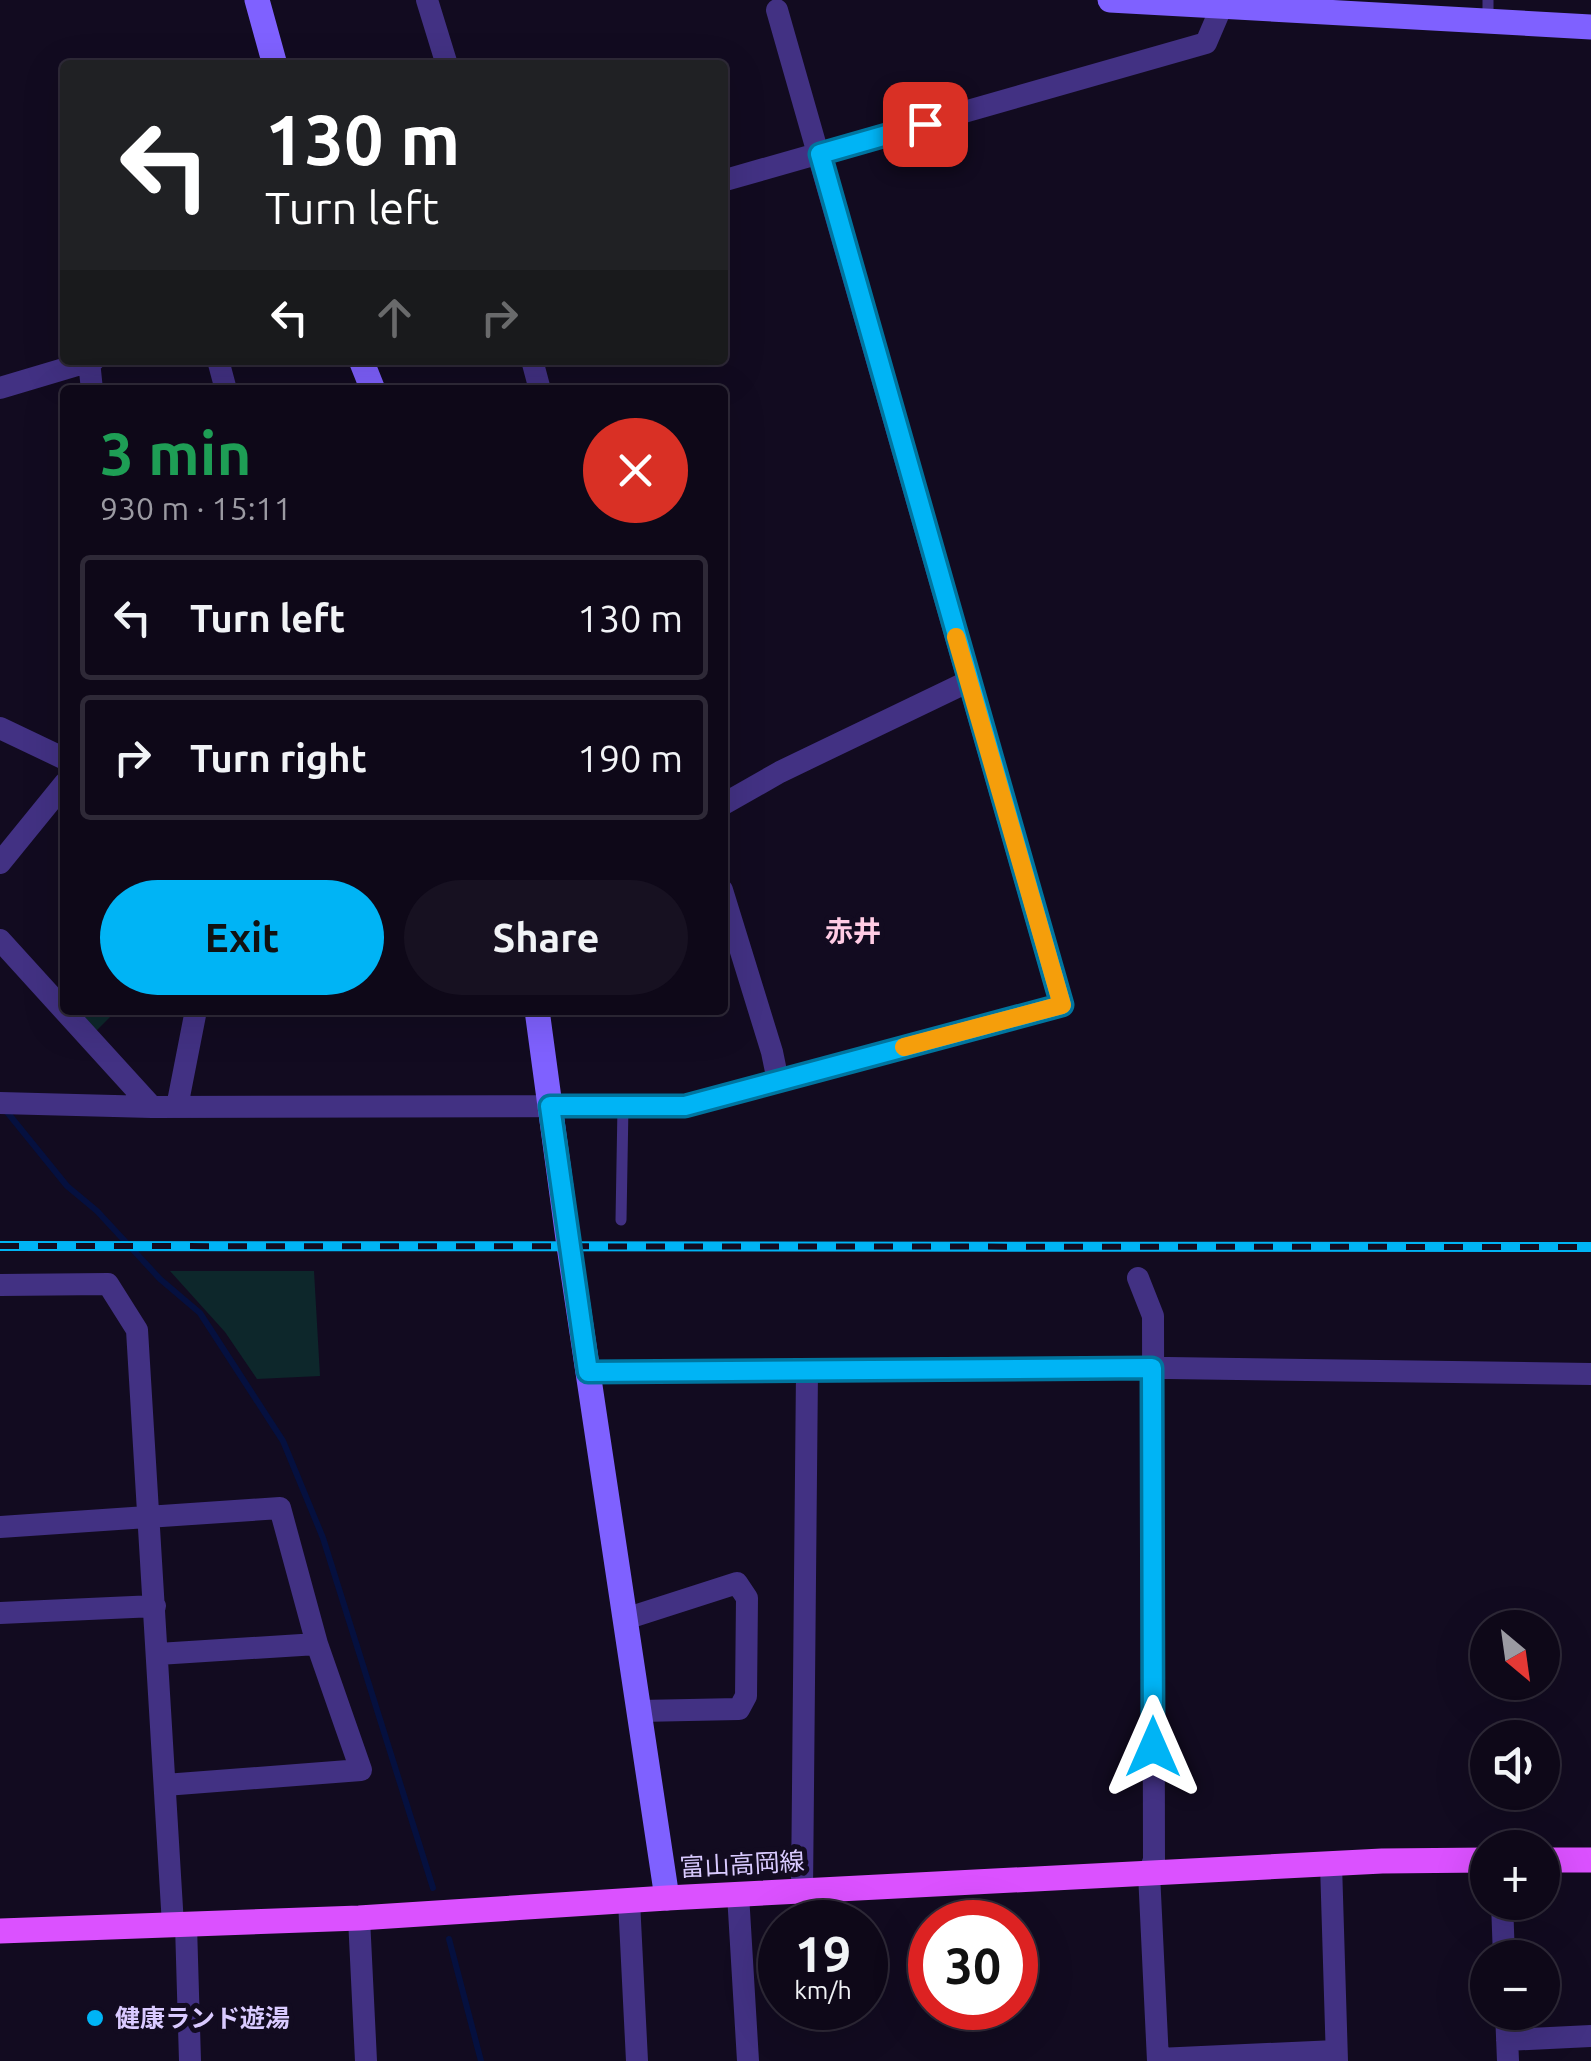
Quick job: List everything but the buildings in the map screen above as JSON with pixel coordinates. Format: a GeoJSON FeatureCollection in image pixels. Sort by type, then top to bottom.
{"type":"FeatureCollection","features":[{"type":"Feature","properties":{"kind":"main road","name":"富山高岡線"},"geometry":{"type":"LineString","coordinates":[[0,1931],[359,1918],[1148,1872],[1470,1860]]}},
{"type":"Feature","properties":{"kind":"main road"},"geometry":{"type":"LineString","coordinates":[[1560,1860],[1591,1860]]}},
{"type":"Feature","properties":{"kind":"street"},"geometry":{"type":"LineString","coordinates":[[258,0],[274,60]]}},
{"type":"Feature","properties":{"kind":"street"},"geometry":{"type":"LineString","coordinates":[[427,0],[445,60]]}},
{"type":"Feature","properties":{"kind":"street"},"geometry":{"type":"LineString","coordinates":[[1110,0],[1488,11],[1591,27]]}},
{"type":"Feature","properties":{"kind":"street"},"geometry":{"type":"LineString","coordinates":[[728,179],[1206,42],[1235,6]]}},
{"type":"Feature","properties":{"kind":"street"},"geometry":{"type":"LineString","coordinates":[[0,1103],[152,1107],[685,1106],[1062,1005],[777,10]]}},
{"type":"Feature","properties":{"kind":"street"},"geometry":{"type":"LineString","coordinates":[[0,388],[78,365]]}},
{"type":"Feature","properties":{"kind":"street"},"geometry":{"type":"LineString","coordinates":[[728,802],[780,772],[963,684],[970,687]]}},
{"type":"Feature","properties":{"kind":"street"},"geometry":{"type":"LineString","coordinates":[[0,728],[60,757]]}},
{"type":"Feature","properties":{"kind":"street"},"geometry":{"type":"LineString","coordinates":[[0,863],[60,789]]}},
{"type":"Feature","properties":{"kind":"street"},"geometry":{"type":"LineString","coordinates":[[728,909],[778,1082]]}},
{"type":"Feature","properties":{"kind":"street"},"geometry":{"type":"LineString","coordinates":[[0,940],[60,1006]]}},
{"type":"Feature","properties":{"kind":"street"},"geometry":{"type":"LineString","coordinates":[[68,1015],[152,1107]]}},
{"type":"Feature","properties":{"kind":"street"},"geometry":{"type":"LineString","coordinates":[[177,1107],[195,1015]]}},
{"type":"Feature","properties":{"kind":"street"},"geometry":{"type":"LineString","coordinates":[[538,1015],[667,1898]]}},
{"type":"Feature","properties":{"kind":"street"},"geometry":{"type":"LineString","coordinates":[[1138,1278],[1152,1316],[1154,1860],[1148,1872],[1158,2060],[1336,2056],[1330,1864]]}},
{"type":"Feature","properties":{"kind":"street"},"geometry":{"type":"LineString","coordinates":[[0,1286],[108,1284],[136,1330],[166,1785],[190,2061]]}},
{"type":"Feature","properties":{"kind":"street"},"geometry":{"type":"LineString","coordinates":[[588,1372],[1152,1368],[1591,1374]]}},
{"type":"Feature","properties":{"kind":"street"},"geometry":{"type":"LineString","coordinates":[[802,1892],[807,1371]]}},
{"type":"Feature","properties":{"kind":"street"},"geometry":{"type":"LineString","coordinates":[[0,1527],[280,1508],[317,1644],[361,1770],[166,1785]]}},
{"type":"Feature","properties":{"kind":"street"},"geometry":{"type":"LineString","coordinates":[[625,1619],[737,1583],[747,1598],[746,1696],[739,1709],[639,1711]]}},
{"type":"Feature","properties":{"kind":"street"},"geometry":{"type":"LineString","coordinates":[[0,1613],[155,1606]]}},
{"type":"Feature","properties":{"kind":"street"},"geometry":{"type":"LineString","coordinates":[[158,1654],[317,1644]]}},
{"type":"Feature","properties":{"kind":"street"},"geometry":{"type":"LineString","coordinates":[[738,1894],[748,2061]]}},
{"type":"Feature","properties":{"kind":"street"},"geometry":{"type":"LineString","coordinates":[[628,1900],[637,2061]]}},
{"type":"Feature","properties":{"kind":"street"},"geometry":{"type":"LineString","coordinates":[[359,1918],[366,2061]]}},
{"type":"Feature","properties":{"kind":"street"},"geometry":{"type":"LineString","coordinates":[[1508,2051],[1591,2036]]}},
{"type":"Feature","properties":{"kind":"lane"},"geometry":{"type":"LineString","coordinates":[[622,1220],[623,1106]]}},
{"type":"Feature","properties":{"kind":"green space"},"geometry":{"type":"Polygon","coordinates":[[[82,1015],[112,1015],[96,1031],[82,1015]]]}},
{"type":"Feature","properties":{"kind":"green space"},"geometry":{"type":"Polygon","coordinates":[[[170,1271],[314,1271],[320,1376],[257,1379],[225,1332],[170,1271]]]}},
{"type":"Feature","properties":{"kind":"waterway"},"geometry":{"type":"LineString","coordinates":[[7,1112],[67,1186],[97,1211],[160,1279],[200,1313],[283,1441],[323,1538],[433,1888]]}},
{"type":"Feature","properties":{"kind":"waterway"},"geometry":{"type":"LineString","coordinates":[[449,1939],[481,2061]]}},
{"type":"Feature","properties":{"kind":"railway"},"geometry":{"type":"LineString","coordinates":[[0,1246],[1591,1247]]}},
{"type":"Feature","properties":{"kind":"slow traffic"},"geometry":{"type":"LineString","coordinates":[[904,1047],[1062,1005],[956,637]]}},
{"type":"Feature","properties":{"kind":"place","name":"健康ランド遊湯"},"geometry":{"type":"Point","coordinates":[95,2018]}},
{"type":"Feature","properties":{"kind":"district","name":"赤井"},"geometry":{"type":"Point","coordinates":[853,930]}},
{"type":"Feature","properties":{"kind":"route"},"geometry":{"type":"LineString","coordinates":[[925,124],[820,154],[1062,1005],[685,1106],[550,1106],[569,1246],[588,1372],[1152,1368],[1153,1747]]}}]}
